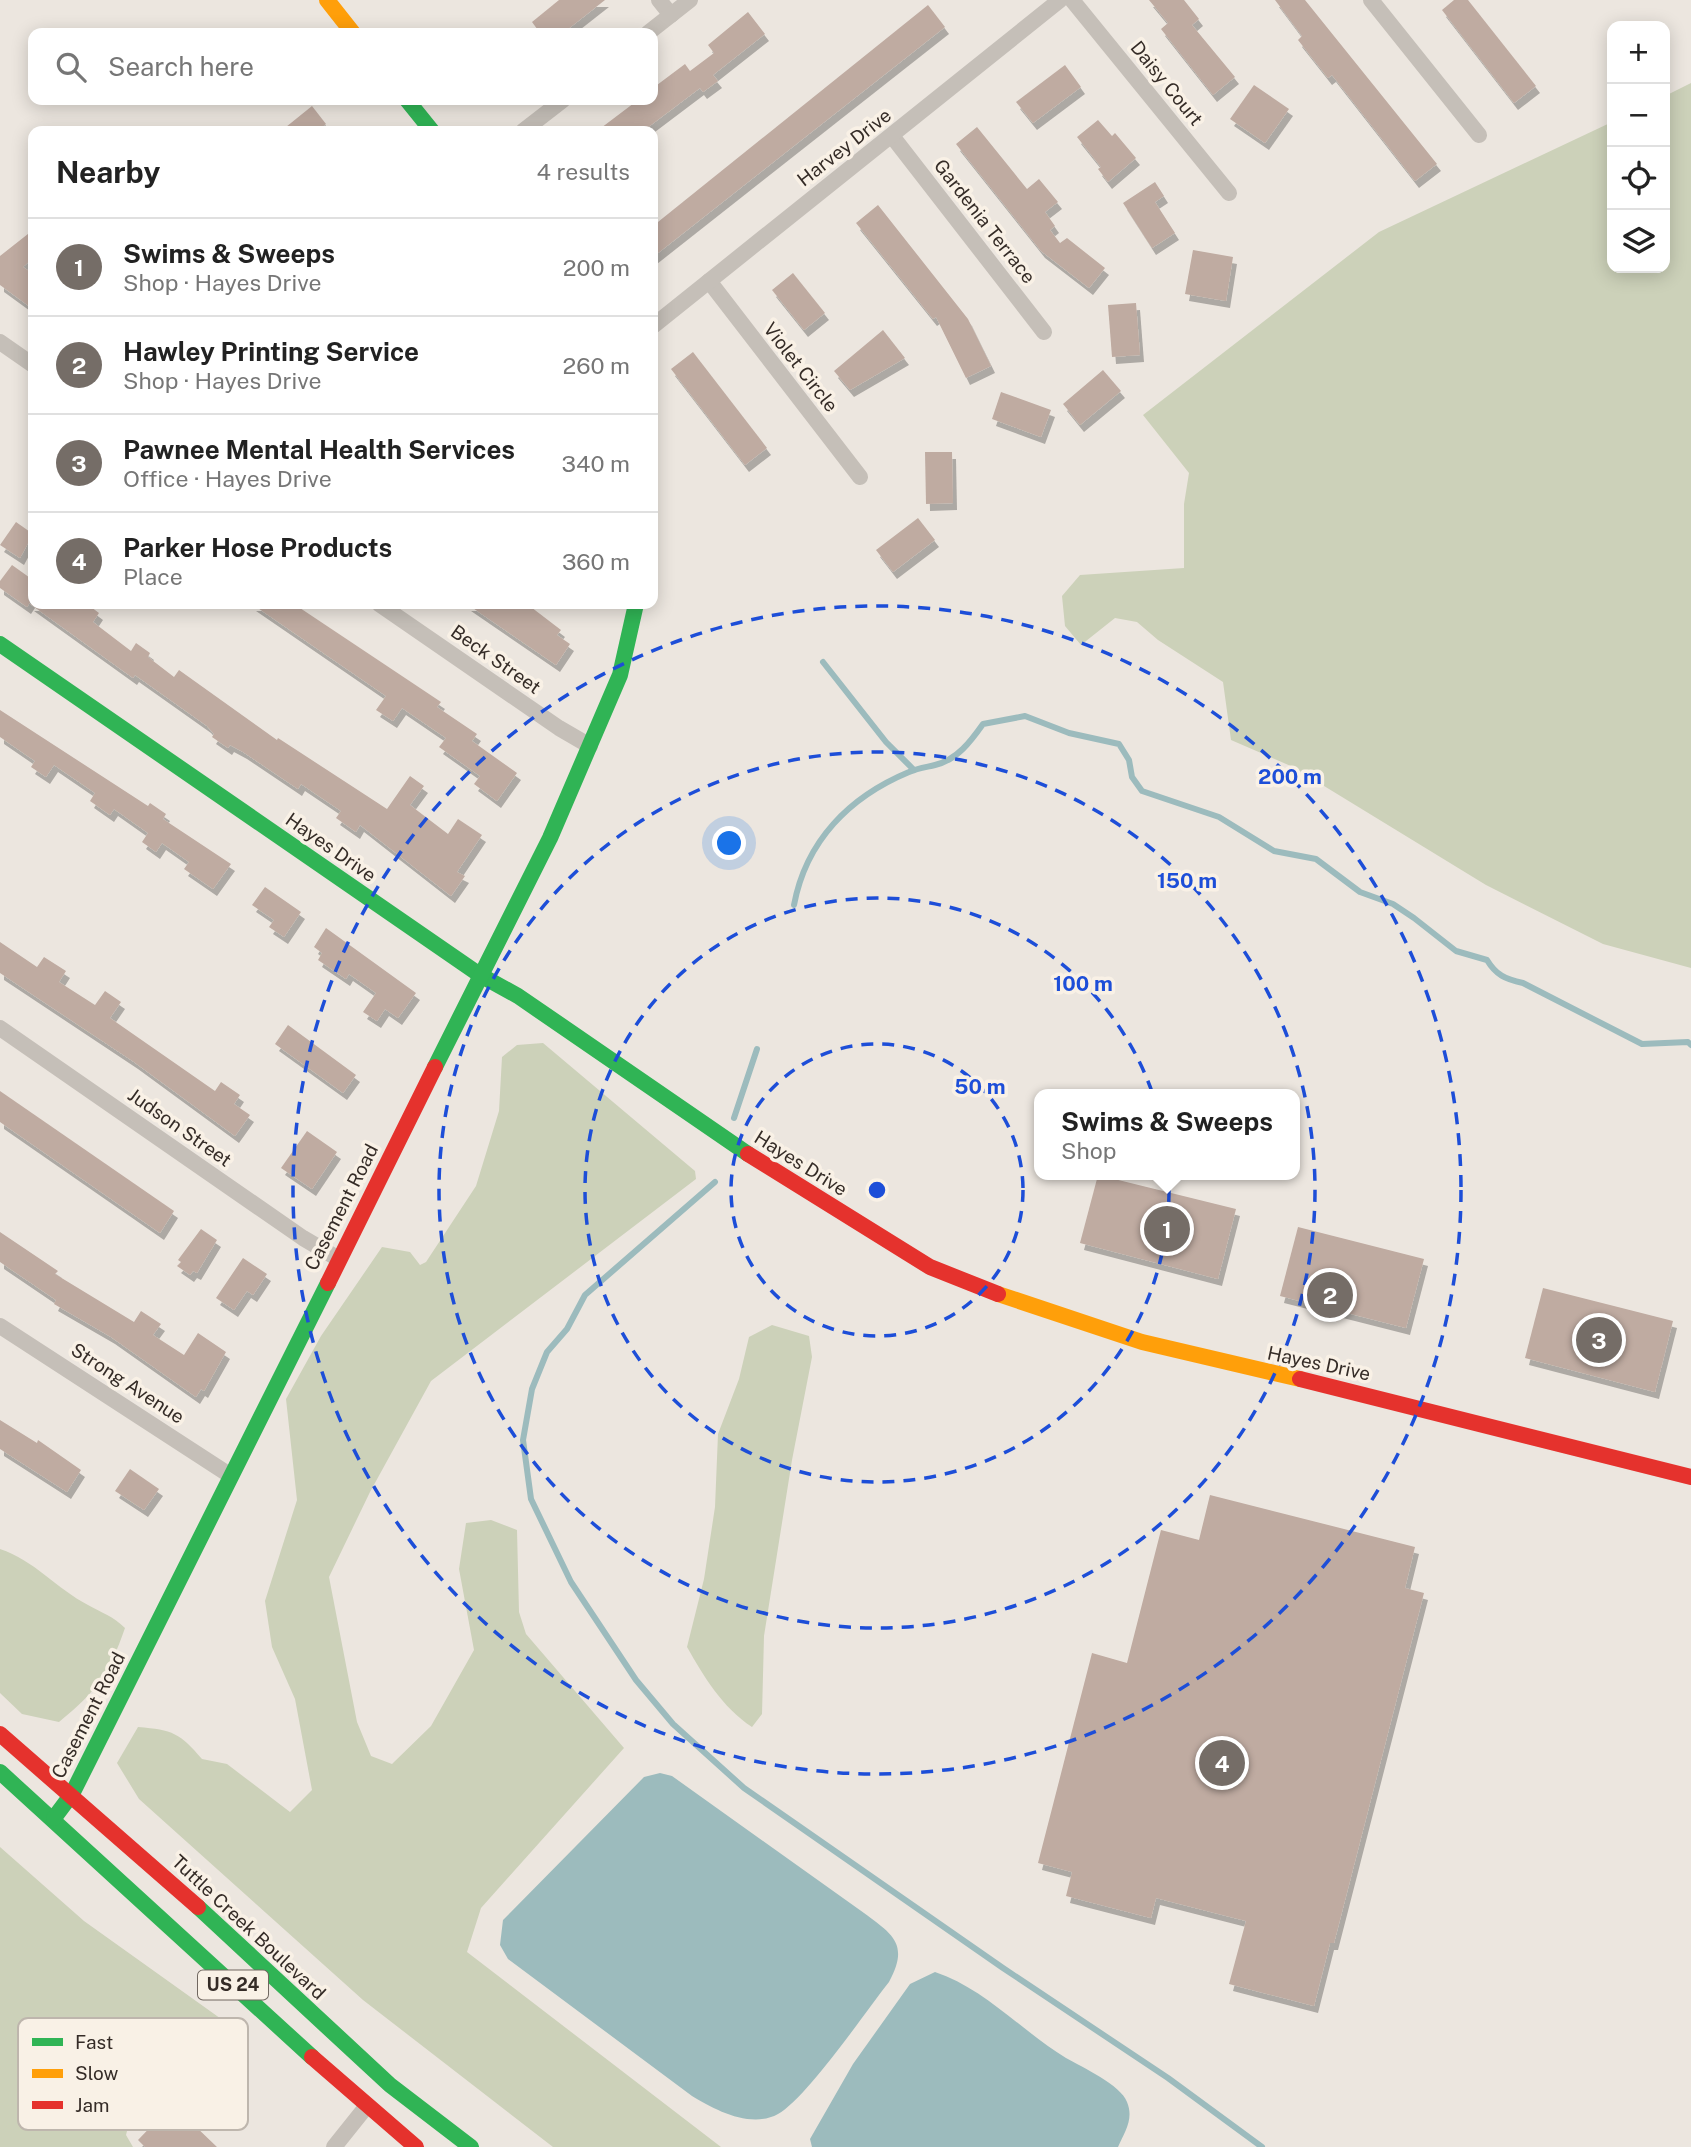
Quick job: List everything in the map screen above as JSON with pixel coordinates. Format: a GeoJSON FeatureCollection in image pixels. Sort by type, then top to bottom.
{"type":"FeatureCollection","features":[{"type":"Feature","properties":{"kind":"main road"},"geometry":{"type":"LineString","coordinates":[[327,0],[349,28]]}},
{"type":"Feature","properties":{"kind":"main road"},"geometry":{"type":"LineString","coordinates":[[411,105],[428,126]]}},
{"type":"Feature","properties":{"kind":"main road","name":"Casement Road"},"geometry":{"type":"LineString","coordinates":[[54,1818],[72,1794],[337,1258],[405,1130],[550,838],[620,675],[635,609]]}},
{"type":"Feature","properties":{"kind":"main road","name":"Hayes Drive"},"geometry":{"type":"LineString","coordinates":[[0,644],[480,975],[518,996],[771,1170],[942,1271],[1035,1310],[1142,1342],[1420,1407],[1691,1477]]}},
{"type":"Feature","properties":{"kind":"main road","name":"Tuttle Creek Boulevard"},"geometry":{"type":"LineString","coordinates":[[0,1734],[72,1794],[244,1948],[390,2085],[471,2147]]}},
{"type":"Feature","properties":{"kind":"main road","name":"US 24"},"geometry":{"type":"LineString","coordinates":[[0,1772],[54,1818],[366,2107],[416,2147]]}},
{"type":"Feature","properties":{"kind":"street"},"geometry":{"type":"LineString","coordinates":[[659,0],[671,15]]}},
{"type":"Feature","properties":{"kind":"street"},"geometry":{"type":"LineString","coordinates":[[654,28],[690,0]]}},
{"type":"Feature","properties":{"kind":"street","name":"Harvey Drive"},"geometry":{"type":"LineString","coordinates":[[658,322],[1060,0]]}},
{"type":"Feature","properties":{"kind":"street","name":"Daisy Court"},"geometry":{"type":"LineString","coordinates":[[1072,0],[1230,193]]}},
{"type":"Feature","properties":{"kind":"street"},"geometry":{"type":"LineString","coordinates":[[1371,0],[1479,135]]}},
{"type":"Feature","properties":{"kind":"street"},"geometry":{"type":"LineString","coordinates":[[529,126],[557,105]]}},
{"type":"Feature","properties":{"kind":"street","name":"Gardenia Terrace"},"geometry":{"type":"LineString","coordinates":[[892,136],[1044,332]]}},
{"type":"Feature","properties":{"kind":"street","name":"Violet Circle"},"geometry":{"type":"LineString","coordinates":[[709,281],[860,477]]}},
{"type":"Feature","properties":{"kind":"street"},"geometry":{"type":"LineString","coordinates":[[0,342],[28,362]]}},
{"type":"Feature","properties":{"kind":"street","name":"Beck Street"},"geometry":{"type":"LineString","coordinates":[[386,609],[590,746]]}},
{"type":"Feature","properties":{"kind":"street","name":"Judson Street"},"geometry":{"type":"LineString","coordinates":[[0,1028],[303,1238],[337,1258]]}},
{"type":"Feature","properties":{"kind":"street","name":"Strong Avenue"},"geometry":{"type":"LineString","coordinates":[[0,1326],[231,1476]]}},
{"type":"Feature","properties":{"kind":"street"},"geometry":{"type":"LineString","coordinates":[[334,2147],[366,2107]]}},
{"type":"Feature","properties":{"kind":"green space"},"geometry":{"type":"Polygon","coordinates":[[[1691,83],[1691,968],[1603,944],[1486,885],[1293,767],[1231,740],[1223,682],[1158,640],[1137,622],[1115,618],[1081,645],[1065,626],[1062,596],[1080,575],[1184,568],[1184,504],[1189,473],[1143,415],[1379,232],[1607,124],[1607,273],[1670,273],[1670,94],[1691,83]]]}},
{"type":"Feature","properties":{"kind":"green space"},"geometry":{"type":"Polygon","coordinates":[[[543,1043],[695,1171],[696,1179],[431,1381],[370,1492],[329,1577],[357,1722],[371,1756],[392,1764],[431,1726],[474,1650],[459,1569],[466,1523],[491,1520],[517,1530],[519,1612],[526,1634],[624,1748],[481,1908],[467,1952],[721,2147],[553,2147],[363,2000],[139,1799],[117,1763],[138,1727],[150,1728],[175,1734],[188,1743],[202,1759],[227,1764],[290,1812],[312,1790],[295,1699],[272,1647],[265,1601],[297,1500],[286,1399],[321,1336],[382,1247],[410,1252],[420,1265],[426,1262],[476,1186],[499,1111],[502,1057],[517,1045],[543,1043]]]}},
{"type":"Feature","properties":{"kind":"green space"},"geometry":{"type":"Polygon","coordinates":[[[772,1325],[809,1336],[812,1357],[792,1460],[764,1636],[762,1714],[752,1727],[723,1701],[687,1647],[704,1579],[715,1507],[718,1434],[739,1379],[749,1337],[772,1325]]]}},
{"type":"Feature","properties":{"kind":"green space"},"geometry":{"type":"Polygon","coordinates":[[[0,1549],[24,1560],[125,1628],[100,1681],[83,1701],[59,1722],[22,1714],[0,1693],[0,1549]]]}},
{"type":"Feature","properties":{"kind":"green space"},"geometry":{"type":"Polygon","coordinates":[[[0,1847],[84,1921],[220,2018],[18,2018],[18,2130],[127,2130],[126,2135],[133,2147],[0,2147],[0,1847]]]}},
{"type":"Feature","properties":{"kind":"water"},"geometry":{"type":"Polygon","coordinates":[[[660,1773],[672,1776],[875,1921],[890,1935],[898,1950],[898,1959],[889,1982],[835,2053],[790,2105],[767,2118],[745,2119],[734,2116],[692,2096],[508,1959],[500,1945],[503,1920],[644,1777],[660,1773]]]}},
{"type":"Feature","properties":{"kind":"water"},"geometry":{"type":"Polygon","coordinates":[[[935,1972],[987,1999],[1050,2047],[1117,2089],[1127,2102],[1130,2114],[1118,2147],[812,2147],[810,2139],[853,2064],[910,1984],[935,1972]]]}},
{"type":"Feature","properties":{"kind":"building"},"geometry":{"type":"Polygon","coordinates":[[[559,0],[605,0],[569,28],[536,28],[532,22],[559,0]]]}},
{"type":"Feature","properties":{"kind":"building"},"geometry":{"type":"Polygon","coordinates":[[[1149,0],[1184,0],[1199,19],[1192,25],[1235,77],[1213,95],[1161,29],[1168,23],[1149,0]]]}},
{"type":"Feature","properties":{"kind":"building"},"geometry":{"type":"Polygon","coordinates":[[[1275,0],[1305,0],[1437,164],[1415,181],[1332,75],[1328,78],[1298,40],[1302,36],[1275,0]]]}},
{"type":"Feature","properties":{"kind":"building"},"geometry":{"type":"Polygon","coordinates":[[[1454,0],[1468,0],[1536,86],[1514,103],[1442,10],[1454,0]]]}},
{"type":"Feature","properties":{"kind":"building"},"geometry":{"type":"Polygon","coordinates":[[[928,5],[945,27],[658,253],[658,222],[928,5]]]}},
{"type":"Feature","properties":{"kind":"building"},"geometry":{"type":"Polygon","coordinates":[[[748,12],[765,34],[713,75],[718,81],[703,92],[700,88],[650,126],[604,126],[631,105],[658,105],[658,84],[685,64],[690,71],[714,53],[708,45],[748,12]]]}},
{"type":"Feature","properties":{"kind":"building"},"geometry":{"type":"Polygon","coordinates":[[[1065,65],[1081,87],[1033,123],[1016,102],[1065,65]]]}},
{"type":"Feature","properties":{"kind":"building"},"geometry":{"type":"Polygon","coordinates":[[[1254,85],[1289,109],[1265,143],[1230,119],[1254,85]]]}},
{"type":"Feature","properties":{"kind":"building"},"geometry":{"type":"Polygon","coordinates":[[[312,106],[326,124],[323,126],[287,126],[312,106]]]}},
{"type":"Feature","properties":{"kind":"building"},"geometry":{"type":"Polygon","coordinates":[[[1098,120],[1112,136],[1115,133],[1136,158],[1108,182],[1098,169],[1101,167],[1077,137],[1098,120]]]}},
{"type":"Feature","properties":{"kind":"building"},"geometry":{"type":"Polygon","coordinates":[[[977,127],[1027,189],[1039,179],[1058,202],[1045,212],[1055,226],[1050,230],[1060,243],[1067,238],[1105,268],[1089,288],[1041,251],[956,144],[977,127]]]}},
{"type":"Feature","properties":{"kind":"building"},"geometry":{"type":"Polygon","coordinates":[[[1155,182],[1164,196],[1155,202],[1175,233],[1152,248],[1123,203],[1155,182]]]}},
{"type":"Feature","properties":{"kind":"building"},"geometry":{"type":"Polygon","coordinates":[[[878,205],[968,319],[991,366],[966,378],[936,317],[933,319],[856,223],[878,205]]]}},
{"type":"Feature","properties":{"kind":"building"},"geometry":{"type":"Polygon","coordinates":[[[28,234],[28,262],[23,267],[28,270],[28,305],[0,285],[0,256],[28,234]]]}},
{"type":"Feature","properties":{"kind":"building"},"geometry":{"type":"Polygon","coordinates":[[[1193,250],[1233,257],[1226,301],[1185,294],[1193,250]]]}},
{"type":"Feature","properties":{"kind":"building"},"geometry":{"type":"Polygon","coordinates":[[[793,273],[825,313],[804,330],[772,290],[793,273]]]}},
{"type":"Feature","properties":{"kind":"building"},"geometry":{"type":"Polygon","coordinates":[[[1136,303],[1140,355],[1112,357],[1108,305],[1136,303]]]}},
{"type":"Feature","properties":{"kind":"building"},"geometry":{"type":"Polygon","coordinates":[[[883,330],[905,358],[850,390],[834,371],[883,330]]]}},
{"type":"Feature","properties":{"kind":"building"},"geometry":{"type":"Polygon","coordinates":[[[693,352],[767,448],[745,465],[671,369],[693,352]]]}},
{"type":"Feature","properties":{"kind":"building"},"geometry":{"type":"Polygon","coordinates":[[[1103,370],[1121,391],[1080,425],[1063,404],[1103,370]]]}},
{"type":"Feature","properties":{"kind":"building"},"geometry":{"type":"Polygon","coordinates":[[[1001,392],[1051,410],[1041,437],[992,419],[1001,392]]]}},
{"type":"Feature","properties":{"kind":"building"},"geometry":{"type":"Polygon","coordinates":[[[925,452],[952,452],[953,503],[926,504],[925,452]]]}},
{"type":"Feature","properties":{"kind":"building"},"geometry":{"type":"Polygon","coordinates":[[[918,518],[935,540],[893,572],[876,550],[918,518]]]}},
{"type":"Feature","properties":{"kind":"building"},"geometry":{"type":"Polygon","coordinates":[[[16,522],[28,530],[28,543],[20,558],[0,545],[16,522]]]}},
{"type":"Feature","properties":{"kind":"building"},"geometry":{"type":"Polygon","coordinates":[[[12,565],[28,576],[27,607],[0,588],[0,581],[12,565]]]}},
{"type":"Feature","properties":{"kind":"building"},"geometry":{"type":"Polygon","coordinates":[[[37,609],[94,609],[99,613],[93,622],[131,651],[136,643],[150,653],[148,657],[174,677],[179,670],[277,740],[278,738],[387,809],[410,776],[424,786],[410,805],[448,834],[458,819],[482,835],[457,872],[465,876],[451,896],[360,825],[356,832],[336,818],[341,811],[301,784],[298,789],[243,752],[230,745],[228,748],[212,737],[214,734],[207,726],[135,675],[133,678],[37,609]]]}},
{"type":"Feature","properties":{"kind":"building"},"geometry":{"type":"Polygon","coordinates":[[[259,609],[302,609],[441,702],[437,707],[477,734],[472,741],[517,773],[497,801],[474,784],[480,776],[439,747],[446,738],[402,708],[393,721],[376,710],[386,696],[259,609]]]}},
{"type":"Feature","properties":{"kind":"building"},"geometry":{"type":"Polygon","coordinates":[[[474,609],[534,609],[561,630],[557,635],[570,644],[556,665],[474,609]]]}},
{"type":"Feature","properties":{"kind":"building"},"geometry":{"type":"Polygon","coordinates":[[[0,710],[148,806],[150,803],[166,814],[163,819],[231,864],[213,889],[184,869],[189,862],[162,843],[156,852],[142,842],[148,833],[114,809],[110,815],[90,801],[95,793],[54,765],[46,777],[31,767],[35,761],[0,737],[0,710]]]}},
{"type":"Feature","properties":{"kind":"building"},"geometry":{"type":"Polygon","coordinates":[[[265,887],[301,912],[284,937],[269,927],[274,920],[252,905],[265,887]]]}},
{"type":"Feature","properties":{"kind":"building"},"geometry":{"type":"Polygon","coordinates":[[[326,928],[416,993],[398,1018],[385,1009],[377,1021],[363,1012],[376,993],[349,974],[346,979],[318,960],[322,953],[314,947],[326,928]]]}},
{"type":"Feature","properties":{"kind":"building"},"geometry":{"type":"Polygon","coordinates":[[[0,942],[37,967],[44,957],[66,971],[59,982],[95,1005],[105,991],[121,1002],[110,1018],[215,1091],[221,1082],[240,1095],[234,1104],[250,1115],[235,1136],[134,1062],[0,973],[0,942]]]}},
{"type":"Feature","properties":{"kind":"building"},"geometry":{"type":"Polygon","coordinates":[[[288,1025],[356,1075],[343,1093],[275,1044],[288,1025]]]}},
{"type":"Feature","properties":{"kind":"building"},"geometry":{"type":"Polygon","coordinates":[[[0,1091],[174,1211],[160,1233],[0,1122],[0,1091]]]}},
{"type":"Feature","properties":{"kind":"building"},"geometry":{"type":"Polygon","coordinates":[[[307,1131],[337,1152],[312,1189],[281,1168],[307,1131]]]}},
{"type":"Feature","properties":{"kind":"building"},"geometry":{"type":"Polygon","coordinates":[[[1097,1180],[1118,1180],[1236,1209],[1218,1279],[1080,1243],[1097,1180]]]}},
{"type":"Feature","properties":{"kind":"building"},"geometry":{"type":"Polygon","coordinates":[[[1298,1227],[1424,1259],[1406,1328],[1280,1296],[1298,1227]]]}},
{"type":"Feature","properties":{"kind":"building"},"geometry":{"type":"Polygon","coordinates":[[[201,1229],[217,1240],[197,1273],[193,1271],[190,1275],[177,1266],[181,1262],[178,1260],[201,1229]]]}},
{"type":"Feature","properties":{"kind":"building"},"geometry":{"type":"Polygon","coordinates":[[[0,1232],[58,1271],[55,1274],[134,1322],[141,1311],[161,1324],[153,1335],[184,1355],[198,1333],[226,1352],[204,1391],[201,1389],[196,1397],[111,1337],[54,1304],[56,1300],[0,1262],[0,1232]]]}},
{"type":"Feature","properties":{"kind":"building"},"geometry":{"type":"Polygon","coordinates":[[[243,1258],[267,1274],[253,1295],[247,1291],[234,1310],[216,1298],[243,1258]]]}},
{"type":"Feature","properties":{"kind":"building"},"geometry":{"type":"Polygon","coordinates":[[[1543,1288],[1673,1321],[1655,1392],[1525,1358],[1543,1288]]]}},
{"type":"Feature","properties":{"kind":"building"},"geometry":{"type":"Polygon","coordinates":[[[0,1420],[37,1443],[38,1440],[81,1470],[67,1492],[0,1449],[0,1420]]]}},
{"type":"Feature","properties":{"kind":"building"},"geometry":{"type":"Polygon","coordinates":[[[130,1469],[159,1489],[144,1510],[115,1491],[130,1469]]]}},
{"type":"Feature","properties":{"kind":"building"},"geometry":{"type":"Polygon","coordinates":[[[1210,1495],[1415,1547],[1405,1588],[1424,1593],[1334,1943],[1330,1943],[1314,2006],[1229,1984],[1246,1921],[1156,1898],[1151,1918],[1066,1896],[1072,1872],[1038,1863],[1092,1653],[1127,1663],[1161,1530],[1199,1540],[1210,1495]]]}},
{"type":"Feature","properties":{"kind":"building"},"geometry":{"type":"Polygon","coordinates":[[[148,2130],[199,2130],[217,2147],[145,2147],[138,2140],[148,2130]]]}},
{"type":"Feature","properties":{"kind":"waterway"},"geometry":{"type":"LineString","coordinates":[[823,662],[886,742],[914,770]]}},
{"type":"Feature","properties":{"kind":"waterway"},"geometry":{"type":"LineString","coordinates":[[794,905],[800,882],[820,841],[849,808],[887,782],[950,759],[968,743],[983,724],[1025,716],[1069,733],[1119,744],[1129,760],[1132,777],[1142,791],[1219,817],[1274,851],[1316,859],[1360,892],[1393,904],[1456,951],[1487,960],[1506,978],[1523,983],[1642,1044],[1688,1042],[1691,1045]]}},
{"type":"Feature","properties":{"kind":"waterway"},"geometry":{"type":"LineString","coordinates":[[734,1118],[757,1049]]}},
{"type":"Feature","properties":{"kind":"waterway"},"geometry":{"type":"LineString","coordinates":[[715,1182],[585,1295],[567,1329],[547,1352],[532,1389],[523,1440],[531,1499],[571,1582],[636,1680],[673,1724],[744,1788],[1003,1968],[1168,2078],[1262,2147]]}},
{"type":"Feature","properties":{"kind":"traffic: fast"},"geometry":{"type":"LineString","coordinates":[[411,105],[428,126]]}},
{"type":"Feature","properties":{"kind":"traffic: fast"},"geometry":{"type":"LineString","coordinates":[[435,1067],[550,838],[620,675],[635,609]]}},
{"type":"Feature","properties":{"kind":"traffic: fast"},"geometry":{"type":"LineString","coordinates":[[0,644],[480,975],[518,996],[748,1154]]}},
{"type":"Feature","properties":{"kind":"traffic: fast"},"geometry":{"type":"LineString","coordinates":[[54,1818],[72,1794],[328,1283]]}},
{"type":"Feature","properties":{"kind":"traffic: fast"},"geometry":{"type":"LineString","coordinates":[[0,1772],[312,2057]]}},
{"type":"Feature","properties":{"kind":"traffic: fast"},"geometry":{"type":"LineString","coordinates":[[198,1907],[390,2085],[471,2147]]}},
{"type":"Feature","properties":{"kind":"traffic: slow"},"geometry":{"type":"LineString","coordinates":[[327,0],[349,28]]}},
{"type":"Feature","properties":{"kind":"traffic: slow"},"geometry":{"type":"LineString","coordinates":[[998,1294],[1142,1342],[1300,1379]]}},
{"type":"Feature","properties":{"kind":"traffic: jam"},"geometry":{"type":"LineString","coordinates":[[328,1283],[435,1067]]}},
{"type":"Feature","properties":{"kind":"traffic: jam"},"geometry":{"type":"LineString","coordinates":[[748,1154],[930,1267],[998,1294]]}},
{"type":"Feature","properties":{"kind":"traffic: jam"},"geometry":{"type":"LineString","coordinates":[[1300,1379],[1691,1477]]}},
{"type":"Feature","properties":{"kind":"traffic: jam"},"geometry":{"type":"LineString","coordinates":[[0,1734],[198,1907]]}},
{"type":"Feature","properties":{"kind":"traffic: jam"},"geometry":{"type":"LineString","coordinates":[[312,2057],[416,2147]]}},
{"type":"Feature","properties":{"kind":"place","name":"Swims & Sweeps"},"geometry":{"type":"Point","coordinates":[1167,1229]}},
{"type":"Feature","properties":{"kind":"place","name":"Hawley Printing Service"},"geometry":{"type":"Point","coordinates":[1330,1295]}},
{"type":"Feature","properties":{"kind":"place","name":"Pawnee Mental Health Services"},"geometry":{"type":"Point","coordinates":[1599,1340]}},
{"type":"Feature","properties":{"kind":"place","name":"Parker Hose Products"},"geometry":{"type":"Point","coordinates":[1222,1763]}}]}
